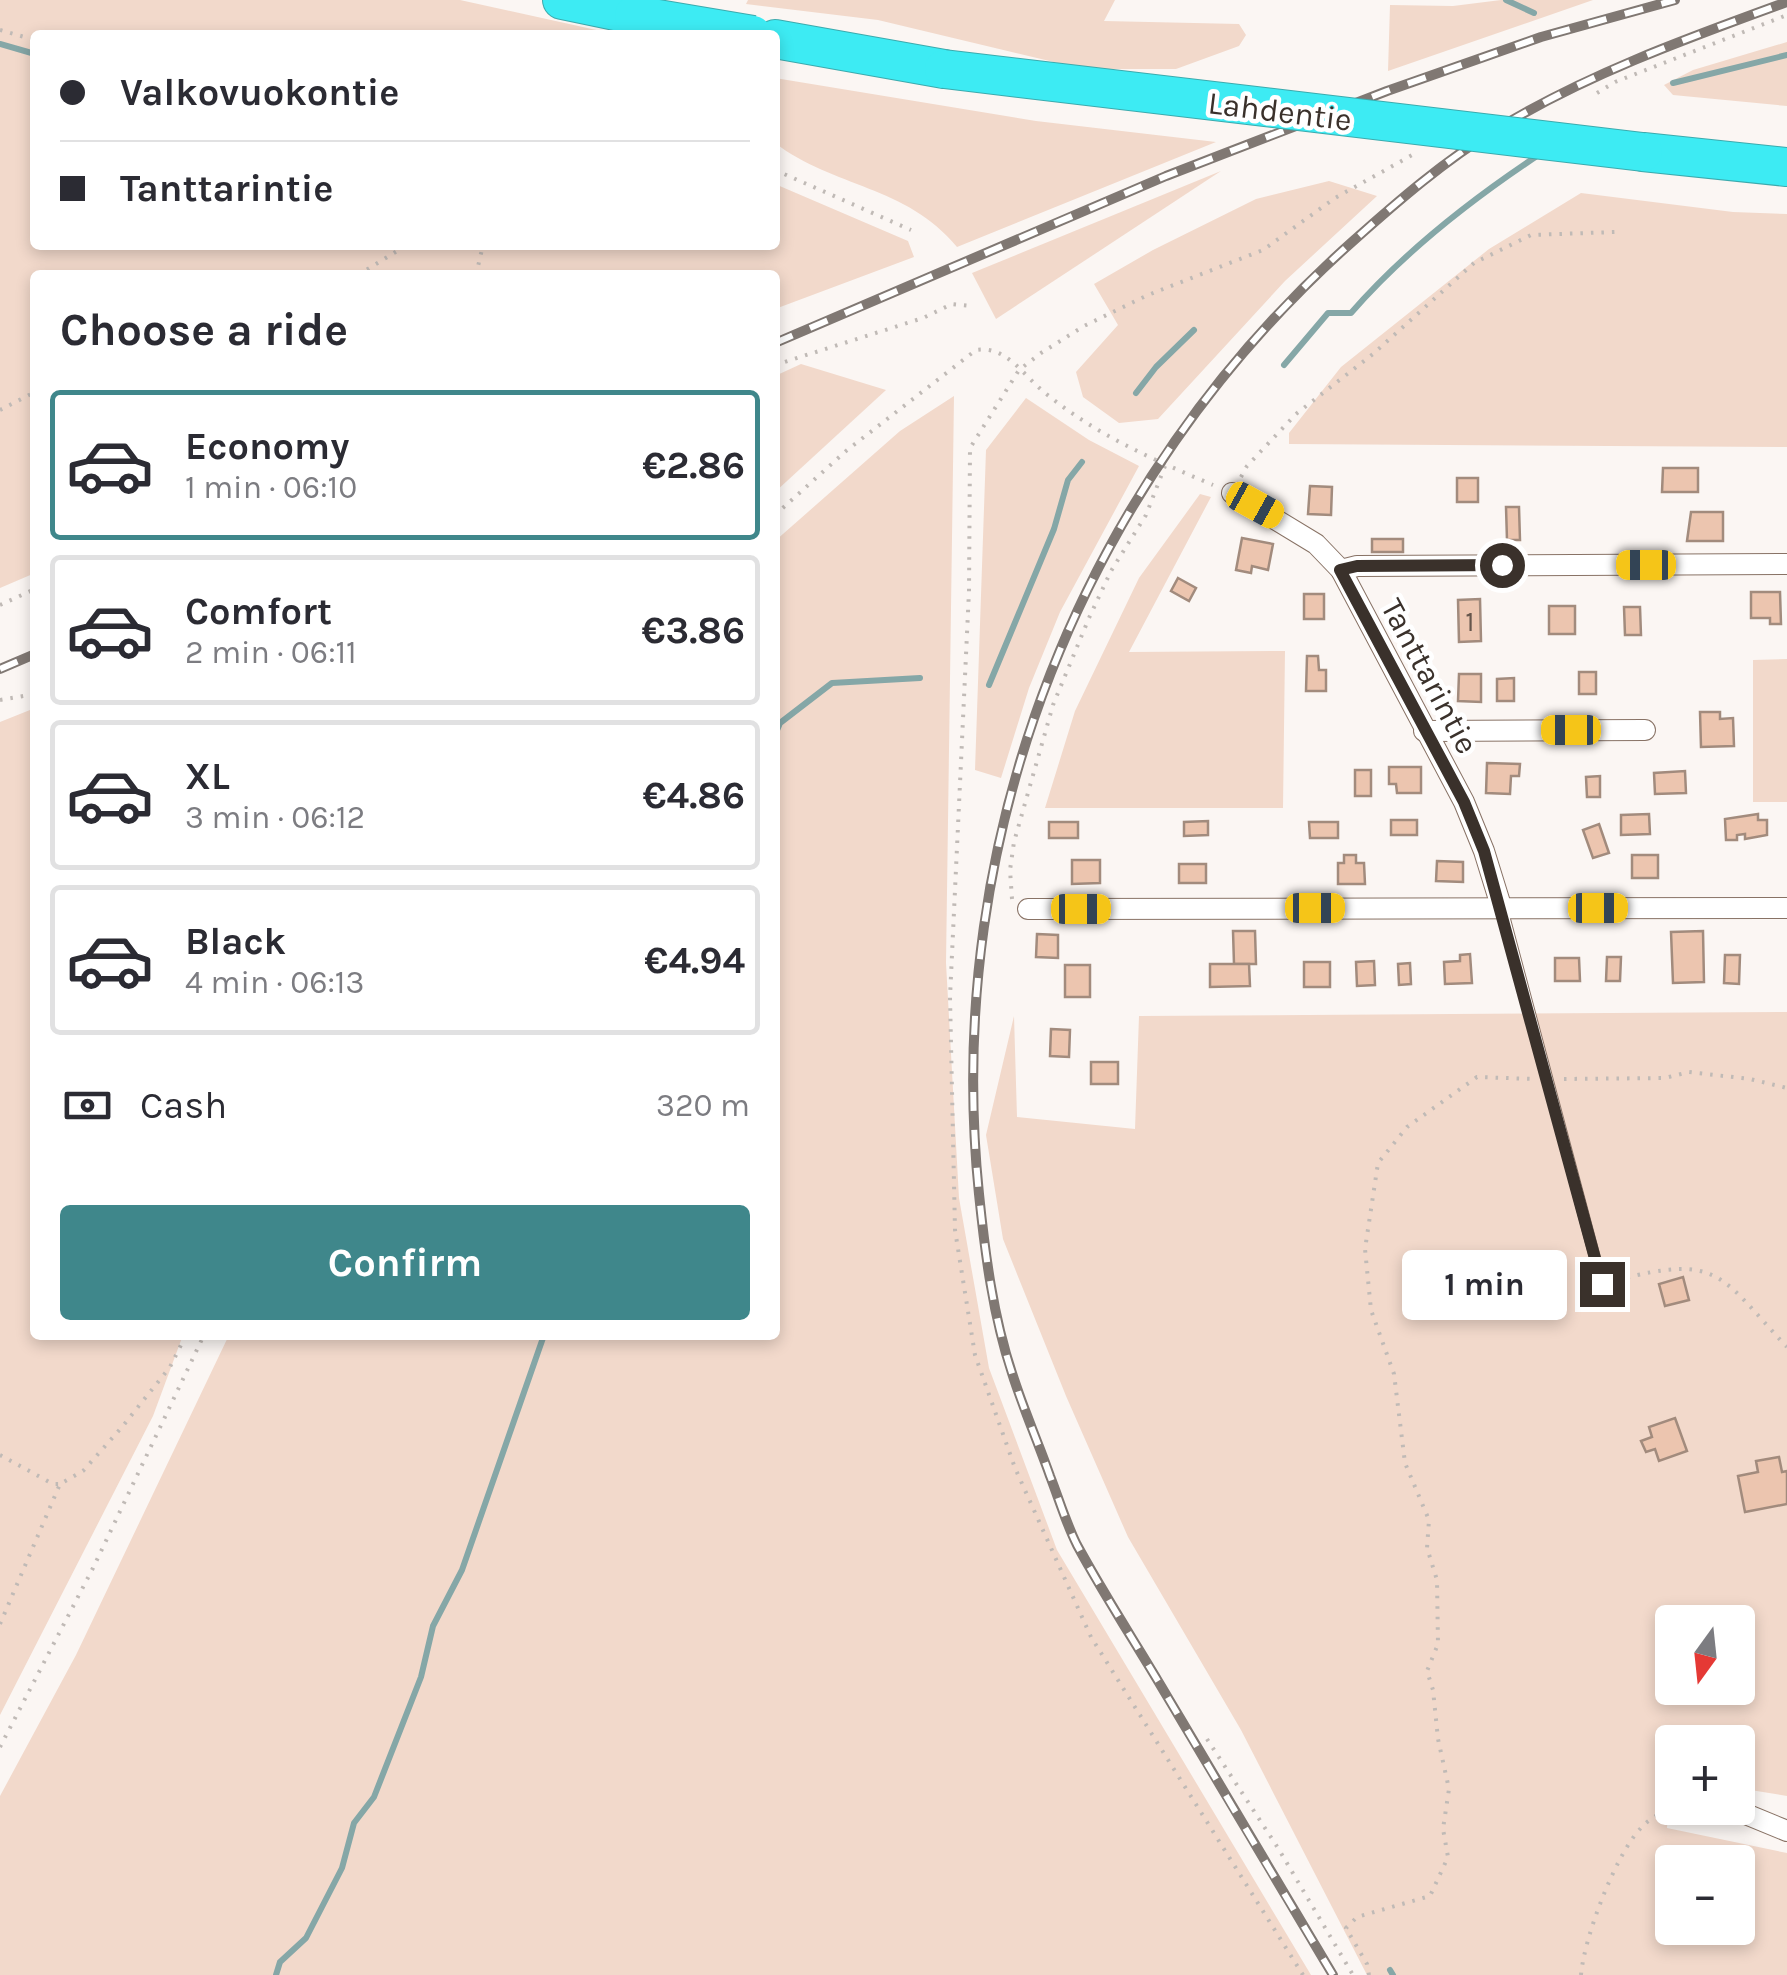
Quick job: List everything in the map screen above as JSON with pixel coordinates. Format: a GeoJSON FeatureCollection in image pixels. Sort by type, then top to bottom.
{"type":"FeatureCollection","features":[{"type":"Feature","properties":{"kind":"highway"},"geometry":{"type":"LineString","coordinates":[[562,0],[724,30]]}},
{"type":"Feature","properties":{"kind":"highway","name":"Lahdentie"},"geometry":{"type":"LineString","coordinates":[[780,40],[944,69],[1787,167]]}},
{"type":"Feature","properties":{"kind":"street","name":"Tanttarintie"},"geometry":{"type":"LineString","coordinates":[[1232,493],[1316,544],[1340,570],[1464,802],[1501,906]]}},
{"type":"Feature","properties":{"kind":"street"},"geometry":{"type":"LineString","coordinates":[[1340,570],[1357,566],[1787,564]]}},
{"type":"Feature","properties":{"kind":"street"},"geometry":{"type":"LineString","coordinates":[[1424,731],[1645,730]]}},
{"type":"Feature","properties":{"kind":"street"},"geometry":{"type":"LineString","coordinates":[[1028,909],[1787,908]]}},
{"type":"Feature","properties":{"kind":"street"},"geometry":{"type":"LineString","coordinates":[[1755,1818],[1787,1831]]}},
{"type":"Feature","properties":{"kind":"lane","name":"Tanttarintie"},"geometry":{"type":"LineString","coordinates":[[1501,906],[1602,1284]]}},
{"type":"Feature","properties":{"kind":"path"},"geometry":{"type":"LineString","coordinates":[[1597,93],[1615,82],[1787,15]]}},
{"type":"Feature","properties":{"kind":"path"},"geometry":{"type":"LineString","coordinates":[[0,30],[30,39]]}},
{"type":"Feature","properties":{"kind":"path"},"geometry":{"type":"LineString","coordinates":[[1304,1975],[1091,1637],[1015,1468],[976,1355],[955,1230],[950,997],[969,591],[970,448],[1019,370],[1084,326],[1148,295],[1263,250],[1336,198],[1426,145]]}},
{"type":"Feature","properties":{"kind":"path"},"geometry":{"type":"LineString","coordinates":[[780,172],[910,230]]}},
{"type":"Feature","properties":{"kind":"path"},"geometry":{"type":"LineString","coordinates":[[780,510],[846,450],[976,350],[989,348],[1001,352],[1046,394],[1112,440],[1232,493],[1247,466],[1296,414],[1374,354],[1474,263],[1531,235],[1616,232]]}},
{"type":"Feature","properties":{"kind":"path"},"geometry":{"type":"LineString","coordinates":[[366,270],[399,250]]}},
{"type":"Feature","properties":{"kind":"path"},"geometry":{"type":"LineString","coordinates":[[780,362],[923,318],[952,304],[970,306]]}},
{"type":"Feature","properties":{"kind":"path"},"geometry":{"type":"LineString","coordinates":[[0,410],[30,395]]}},
{"type":"Feature","properties":{"kind":"path"},"geometry":{"type":"LineString","coordinates":[[1028,909],[1013,902],[1010,870],[1053,705],[1110,571],[1146,516],[1165,466]]}},
{"type":"Feature","properties":{"kind":"path"},"geometry":{"type":"LineString","coordinates":[[0,604],[30,591]]}},
{"type":"Feature","properties":{"kind":"path"},"geometry":{"type":"LineString","coordinates":[[0,700],[30,695]]}},
{"type":"Feature","properties":{"kind":"path"},"geometry":{"type":"LineString","coordinates":[[1369,1975],[1367,1964],[1346,1928],[1358,1917],[1430,1896],[1448,1857],[1443,1830],[1449,1789],[1427,1671],[1438,1644],[1437,1580],[1428,1548],[1429,1520],[1405,1463],[1394,1374],[1370,1310],[1365,1250],[1378,1163],[1407,1128],[1477,1077],[1665,1078],[1689,1072],[1787,1088]]}},
{"type":"Feature","properties":{"kind":"path"},"geometry":{"type":"LineString","coordinates":[[1602,1284],[1650,1271],[1697,1268],[1730,1286],[1787,1347]]}},
{"type":"Feature","properties":{"kind":"path"},"geometry":{"type":"LineString","coordinates":[[0,1454],[53,1484],[83,1471],[170,1367],[184,1340]]}},
{"type":"Feature","properties":{"kind":"path"},"geometry":{"type":"LineString","coordinates":[[0,1747],[93,1568],[202,1340]]}},
{"type":"Feature","properties":{"kind":"path"},"geometry":{"type":"LineString","coordinates":[[0,1624],[60,1484]]}},
{"type":"Feature","properties":{"kind":"path"},"geometry":{"type":"LineString","coordinates":[[1207,1739],[1278,1848],[1353,1975]]}},
{"type":"Feature","properties":{"kind":"path"},"geometry":{"type":"LineString","coordinates":[[1582,1975],[1614,1870],[1626,1846],[1643,1824],[1655,1817]]}},
{"type":"Feature","properties":{"kind":"shaded area"},"geometry":{"type":"Polygon","coordinates":[[[0,0],[460,0],[596,30],[30,30],[30,250],[780,250],[780,186],[908,241],[914,257],[780,307],[780,270],[30,270],[30,575],[0,588],[0,0]]]}},
{"type":"Feature","properties":{"kind":"shaded area"},"geometry":{"type":"Polygon","coordinates":[[[748,0],[1115,0],[1104,21],[1239,24],[1246,35],[1239,46],[1176,69],[1083,69],[878,20],[746,4],[748,0]]]}},
{"type":"Feature","properties":{"kind":"shaded area"},"geometry":{"type":"Polygon","coordinates":[[[1501,0],[1593,0],[1388,71],[1390,5],[1453,6],[1501,0]]]}},
{"type":"Feature","properties":{"kind":"shaded area"},"geometry":{"type":"Polygon","coordinates":[[[1787,42],[1787,106],[1673,95],[1664,85],[1693,70],[1787,42]]]}},
{"type":"Feature","properties":{"kind":"shaded area"},"geometry":{"type":"Polygon","coordinates":[[[780,79],[1036,121],[1216,142],[957,247],[915,211],[780,146],[780,79]]]}},
{"type":"Feature","properties":{"kind":"shaded area"},"geometry":{"type":"Polygon","coordinates":[[[1221,171],[996,319],[972,273],[1221,171]]]}},
{"type":"Feature","properties":{"kind":"shaded area"},"geometry":{"type":"Polygon","coordinates":[[[1329,181],[1377,196],[1285,281],[1158,419],[1119,423],[1083,397],[1076,372],[1118,325],[1094,284],[1256,199],[1329,181]]]}},
{"type":"Feature","properties":{"kind":"shaded area"},"geometry":{"type":"Polygon","coordinates":[[[1581,193],[1733,212],[1787,214],[1787,447],[1289,444],[1289,433],[1341,367],[1489,249],[1581,193]]]}},
{"type":"Feature","properties":{"kind":"shaded area"},"geometry":{"type":"Polygon","coordinates":[[[801,364],[886,390],[780,487],[780,374],[801,364]]]}},
{"type":"Feature","properties":{"kind":"shaded area"},"geometry":{"type":"Polygon","coordinates":[[[954,396],[946,963],[959,1198],[989,1368],[1057,1550],[1311,1975],[0,1975],[0,1796],[76,1655],[227,1340],[780,1340],[780,537],[900,431],[954,396]]]}},
{"type":"Feature","properties":{"kind":"shaded area"},"geometry":{"type":"Polygon","coordinates":[[[1026,398],[1089,440],[1139,466],[1060,612],[1029,688],[1001,778],[975,770],[986,450],[1026,398]]]}},
{"type":"Feature","properties":{"kind":"shaded area"},"geometry":{"type":"Polygon","coordinates":[[[1200,494],[1211,497],[1129,652],[1285,651],[1283,808],[1045,808],[1075,711],[1139,578],[1200,494]]]}},
{"type":"Feature","properties":{"kind":"shaded area"},"geometry":{"type":"Polygon","coordinates":[[[1787,659],[1787,802],[1753,802],[1753,660],[1787,659]]]}},
{"type":"Feature","properties":{"kind":"shaded area"},"geometry":{"type":"Polygon","coordinates":[[[30,710],[30,1340],[181,1340],[153,1416],[0,1715],[0,722],[30,710]]]}},
{"type":"Feature","properties":{"kind":"shaded area"},"geometry":{"type":"Polygon","coordinates":[[[1787,1012],[1787,1796],[1755,1791],[1755,1725],[1655,1725],[1655,1825],[1749,1845],[1655,1845],[1655,1945],[1755,1945],[1755,1846],[1787,1853],[1787,1975],[1367,1975],[1241,1730],[1128,1537],[1003,1239],[986,1135],[1014,1016],[1017,1117],[1135,1129],[1139,1016],[1787,1012]]]}},
{"type":"Feature","properties":{"kind":"building"},"geometry":{"type":"Polygon","coordinates":[[[1663,468],[1698,468],[1698,492],[1662,492],[1663,468]]]}},
{"type":"Feature","properties":{"kind":"building"},"geometry":{"type":"Polygon","coordinates":[[[1457,478],[1478,478],[1478,502],[1457,502],[1457,478]]]}},
{"type":"Feature","properties":{"kind":"building"},"geometry":{"type":"Polygon","coordinates":[[[1310,486],[1332,487],[1331,515],[1308,514],[1310,486]]]}},
{"type":"Feature","properties":{"kind":"building"},"geometry":{"type":"Polygon","coordinates":[[[1506,507],[1519,507],[1520,540],[1507,540],[1506,507]]]}},
{"type":"Feature","properties":{"kind":"building"},"geometry":{"type":"Polygon","coordinates":[[[1691,512],[1723,512],[1723,541],[1687,541],[1691,512]]]}},
{"type":"Feature","properties":{"kind":"building"},"geometry":{"type":"Polygon","coordinates":[[[1242,538],[1273,544],[1268,570],[1252,566],[1251,573],[1236,570],[1242,538]]]}},
{"type":"Feature","properties":{"kind":"building"},"geometry":{"type":"Polygon","coordinates":[[[1372,539],[1403,539],[1403,552],[1372,552],[1372,539]]]}},
{"type":"Feature","properties":{"kind":"building"},"geometry":{"type":"Polygon","coordinates":[[[1178,578],[1196,588],[1189,601],[1171,591],[1178,578]]]}},
{"type":"Feature","properties":{"kind":"building"},"geometry":{"type":"Polygon","coordinates":[[[1751,592],[1780,592],[1781,624],[1770,624],[1770,618],[1751,618],[1751,592]]]}},
{"type":"Feature","properties":{"kind":"building"},"geometry":{"type":"Polygon","coordinates":[[[1304,594],[1324,594],[1324,619],[1304,619],[1304,594]]]}},
{"type":"Feature","properties":{"kind":"building"},"geometry":{"type":"Polygon","coordinates":[[[1480,599],[1481,641],[1459,642],[1458,600],[1480,599]]]}},
{"type":"Feature","properties":{"kind":"building"},"geometry":{"type":"Polygon","coordinates":[[[1549,606],[1575,606],[1575,634],[1549,634],[1549,606]]]}},
{"type":"Feature","properties":{"kind":"building"},"geometry":{"type":"Polygon","coordinates":[[[1624,607],[1640,607],[1641,635],[1625,635],[1624,607]]]}},
{"type":"Feature","properties":{"kind":"building"},"geometry":{"type":"Polygon","coordinates":[[[1307,656],[1318,656],[1319,670],[1326,670],[1326,691],[1306,691],[1307,656]]]}},
{"type":"Feature","properties":{"kind":"building"},"geometry":{"type":"Polygon","coordinates":[[[1579,672],[1596,672],[1596,694],[1579,694],[1579,672]]]}},
{"type":"Feature","properties":{"kind":"building"},"geometry":{"type":"Polygon","coordinates":[[[1459,674],[1481,674],[1481,702],[1458,701],[1459,674]]]}},
{"type":"Feature","properties":{"kind":"building"},"geometry":{"type":"Polygon","coordinates":[[[1514,678],[1514,701],[1497,701],[1497,679],[1514,678]]]}},
{"type":"Feature","properties":{"kind":"building"},"geometry":{"type":"Polygon","coordinates":[[[1700,712],[1720,712],[1720,719],[1733,718],[1734,746],[1701,747],[1700,712]]]}},
{"type":"Feature","properties":{"kind":"building"},"geometry":{"type":"Polygon","coordinates":[[[1487,763],[1520,764],[1519,776],[1511,776],[1510,794],[1486,793],[1487,763]]]}},
{"type":"Feature","properties":{"kind":"building"},"geometry":{"type":"Polygon","coordinates":[[[1389,767],[1421,767],[1421,793],[1397,793],[1396,784],[1389,784],[1389,767]]]}},
{"type":"Feature","properties":{"kind":"building"},"geometry":{"type":"Polygon","coordinates":[[[1355,770],[1371,770],[1371,796],[1355,796],[1355,770]]]}},
{"type":"Feature","properties":{"kind":"building"},"geometry":{"type":"Polygon","coordinates":[[[1685,771],[1686,793],[1655,794],[1654,773],[1685,771]]]}},
{"type":"Feature","properties":{"kind":"building"},"geometry":{"type":"Polygon","coordinates":[[[1600,776],[1600,797],[1587,797],[1586,777],[1600,776]]]}},
{"type":"Feature","properties":{"kind":"building"},"geometry":{"type":"Polygon","coordinates":[[[1649,814],[1650,834],[1621,835],[1621,815],[1649,814]]]}},
{"type":"Feature","properties":{"kind":"building"},"geometry":{"type":"Polygon","coordinates":[[[1758,814],[1758,820],[1767,820],[1767,835],[1745,839],[1745,834],[1737,835],[1737,840],[1726,840],[1725,819],[1758,814]]]}},
{"type":"Feature","properties":{"kind":"building"},"geometry":{"type":"Polygon","coordinates":[[[1391,820],[1417,820],[1417,835],[1391,835],[1391,820]]]}},
{"type":"Feature","properties":{"kind":"building"},"geometry":{"type":"Polygon","coordinates":[[[1208,821],[1208,835],[1184,836],[1184,822],[1208,821]]]}},
{"type":"Feature","properties":{"kind":"building"},"geometry":{"type":"Polygon","coordinates":[[[1049,822],[1078,822],[1078,838],[1049,838],[1049,822]]]}},
{"type":"Feature","properties":{"kind":"building"},"geometry":{"type":"Polygon","coordinates":[[[1309,822],[1338,822],[1338,838],[1310,838],[1309,822]]]}},
{"type":"Feature","properties":{"kind":"building"},"geometry":{"type":"Polygon","coordinates":[[[1599,824],[1609,853],[1593,858],[1583,830],[1599,824]]]}},
{"type":"Feature","properties":{"kind":"building"},"geometry":{"type":"Polygon","coordinates":[[[1344,855],[1356,855],[1356,863],[1364,863],[1365,884],[1338,884],[1338,863],[1344,863],[1344,855]]]}},
{"type":"Feature","properties":{"kind":"building"},"geometry":{"type":"Polygon","coordinates":[[[1632,855],[1658,855],[1658,878],[1632,878],[1632,855]]]}},
{"type":"Feature","properties":{"kind":"building"},"geometry":{"type":"Polygon","coordinates":[[[1072,860],[1100,860],[1100,883],[1072,884],[1072,860]]]}},
{"type":"Feature","properties":{"kind":"building"},"geometry":{"type":"Polygon","coordinates":[[[1437,861],[1463,862],[1463,882],[1436,881],[1437,861]]]}},
{"type":"Feature","properties":{"kind":"building"},"geometry":{"type":"Polygon","coordinates":[[[1179,864],[1206,864],[1206,883],[1179,883],[1179,864]]]}},
{"type":"Feature","properties":{"kind":"building"},"geometry":{"type":"Polygon","coordinates":[[[1233,931],[1255,931],[1256,964],[1234,964],[1233,931]]]}},
{"type":"Feature","properties":{"kind":"building"},"geometry":{"type":"Polygon","coordinates":[[[1703,931],[1704,982],[1673,983],[1671,932],[1703,931]]]}},
{"type":"Feature","properties":{"kind":"building"},"geometry":{"type":"Polygon","coordinates":[[[1037,934],[1058,935],[1058,958],[1036,957],[1037,934]]]}},
{"type":"Feature","properties":{"kind":"building"},"geometry":{"type":"Polygon","coordinates":[[[1470,954],[1472,983],[1445,984],[1444,962],[1460,961],[1460,955],[1470,954]]]}},
{"type":"Feature","properties":{"kind":"building"},"geometry":{"type":"Polygon","coordinates":[[[1725,955],[1740,955],[1739,984],[1724,983],[1725,955]]]}},
{"type":"Feature","properties":{"kind":"building"},"geometry":{"type":"Polygon","coordinates":[[[1607,957],[1621,957],[1620,981],[1606,981],[1607,957]]]}},
{"type":"Feature","properties":{"kind":"building"},"geometry":{"type":"Polygon","coordinates":[[[1555,958],[1579,958],[1580,981],[1555,981],[1555,958]]]}},
{"type":"Feature","properties":{"kind":"building"},"geometry":{"type":"Polygon","coordinates":[[[1374,961],[1375,985],[1357,986],[1356,962],[1374,961]]]}},
{"type":"Feature","properties":{"kind":"building"},"geometry":{"type":"Polygon","coordinates":[[[1304,962],[1330,962],[1330,987],[1304,987],[1304,962]]]}},
{"type":"Feature","properties":{"kind":"building"},"geometry":{"type":"Polygon","coordinates":[[[1410,963],[1411,984],[1399,985],[1398,964],[1410,963]]]}},
{"type":"Feature","properties":{"kind":"building"},"geometry":{"type":"Polygon","coordinates":[[[1210,964],[1249,964],[1250,986],[1210,987],[1210,964]]]}},
{"type":"Feature","properties":{"kind":"building"},"geometry":{"type":"Polygon","coordinates":[[[1065,965],[1090,965],[1090,997],[1065,997],[1065,965]]]}},
{"type":"Feature","properties":{"kind":"building"},"geometry":{"type":"Polygon","coordinates":[[[1051,1029],[1070,1030],[1069,1057],[1050,1056],[1051,1029]]]}},
{"type":"Feature","properties":{"kind":"building"},"geometry":{"type":"Polygon","coordinates":[[[1091,1062],[1118,1062],[1118,1084],[1091,1084],[1091,1062]]]}},
{"type":"Feature","properties":{"kind":"building"},"geometry":{"type":"Polygon","coordinates":[[[1683,1277],[1689,1300],[1665,1306],[1659,1284],[1683,1277]]]}},
{"type":"Feature","properties":{"kind":"building"},"geometry":{"type":"Polygon","coordinates":[[[1675,1418],[1687,1451],[1659,1461],[1655,1449],[1646,1452],[1641,1441],[1652,1437],[1649,1427],[1675,1418]]]}},
{"type":"Feature","properties":{"kind":"building"},"geometry":{"type":"Polygon","coordinates":[[[1779,1457],[1782,1472],[1787,1471],[1787,1504],[1745,1512],[1738,1476],[1758,1472],[1756,1461],[1779,1457]]]}},
{"type":"Feature","properties":{"kind":"waterway"},"geometry":{"type":"LineString","coordinates":[[1506,0],[1534,13]]}},
{"type":"Feature","properties":{"kind":"waterway"},"geometry":{"type":"LineString","coordinates":[[0,44],[30,53]]}},
{"type":"Feature","properties":{"kind":"waterway"},"geometry":{"type":"LineString","coordinates":[[1673,83],[1787,55]]}},
{"type":"Feature","properties":{"kind":"waterway"},"geometry":{"type":"LineString","coordinates":[[1284,365],[1328,313],[1351,313],[1440,228],[1540,154]]}},
{"type":"Feature","properties":{"kind":"waterway"},"geometry":{"type":"LineString","coordinates":[[1136,393],[1194,330]]}},
{"type":"Feature","properties":{"kind":"waterway"},"geometry":{"type":"LineString","coordinates":[[989,685],[1054,529],[1068,480],[1082,462]]}},
{"type":"Feature","properties":{"kind":"waterway"},"geometry":{"type":"LineString","coordinates":[[780,723],[832,683],[920,678]]}},
{"type":"Feature","properties":{"kind":"waterway"},"geometry":{"type":"LineString","coordinates":[[276,1975],[280,1962],[306,1938],[342,1868],[354,1823],[374,1797],[421,1677],[433,1626],[462,1570],[542,1340]]}},
{"type":"Feature","properties":{"kind":"waterway"},"geometry":{"type":"LineString","coordinates":[[1390,1970],[1393,1975]]}},
{"type":"Feature","properties":{"kind":"railway"},"geometry":{"type":"LineString","coordinates":[[780,341],[1166,176],[1387,91],[1541,37],[1675,0]]}},
{"type":"Feature","properties":{"kind":"railway"},"geometry":{"type":"LineString","coordinates":[[1333,1975],[1077,1545],[1005,1351],[981,1216],[973,1060],[984,927],[1010,798],[1051,673],[1106,554],[1175,441],[1257,337],[1352,242],[1422,182],[1478,141],[1602,74],[1787,2]]}},
{"type":"Feature","properties":{"kind":"railway"},"geometry":{"type":"LineString","coordinates":[[0,669],[30,656]]}},
{"type":"Feature","properties":{"kind":"route"},"geometry":{"type":"LineString","coordinates":[[1502,565],[1357,566],[1340,570],[1464,802],[1484,851],[1602,1284]]}}]}
